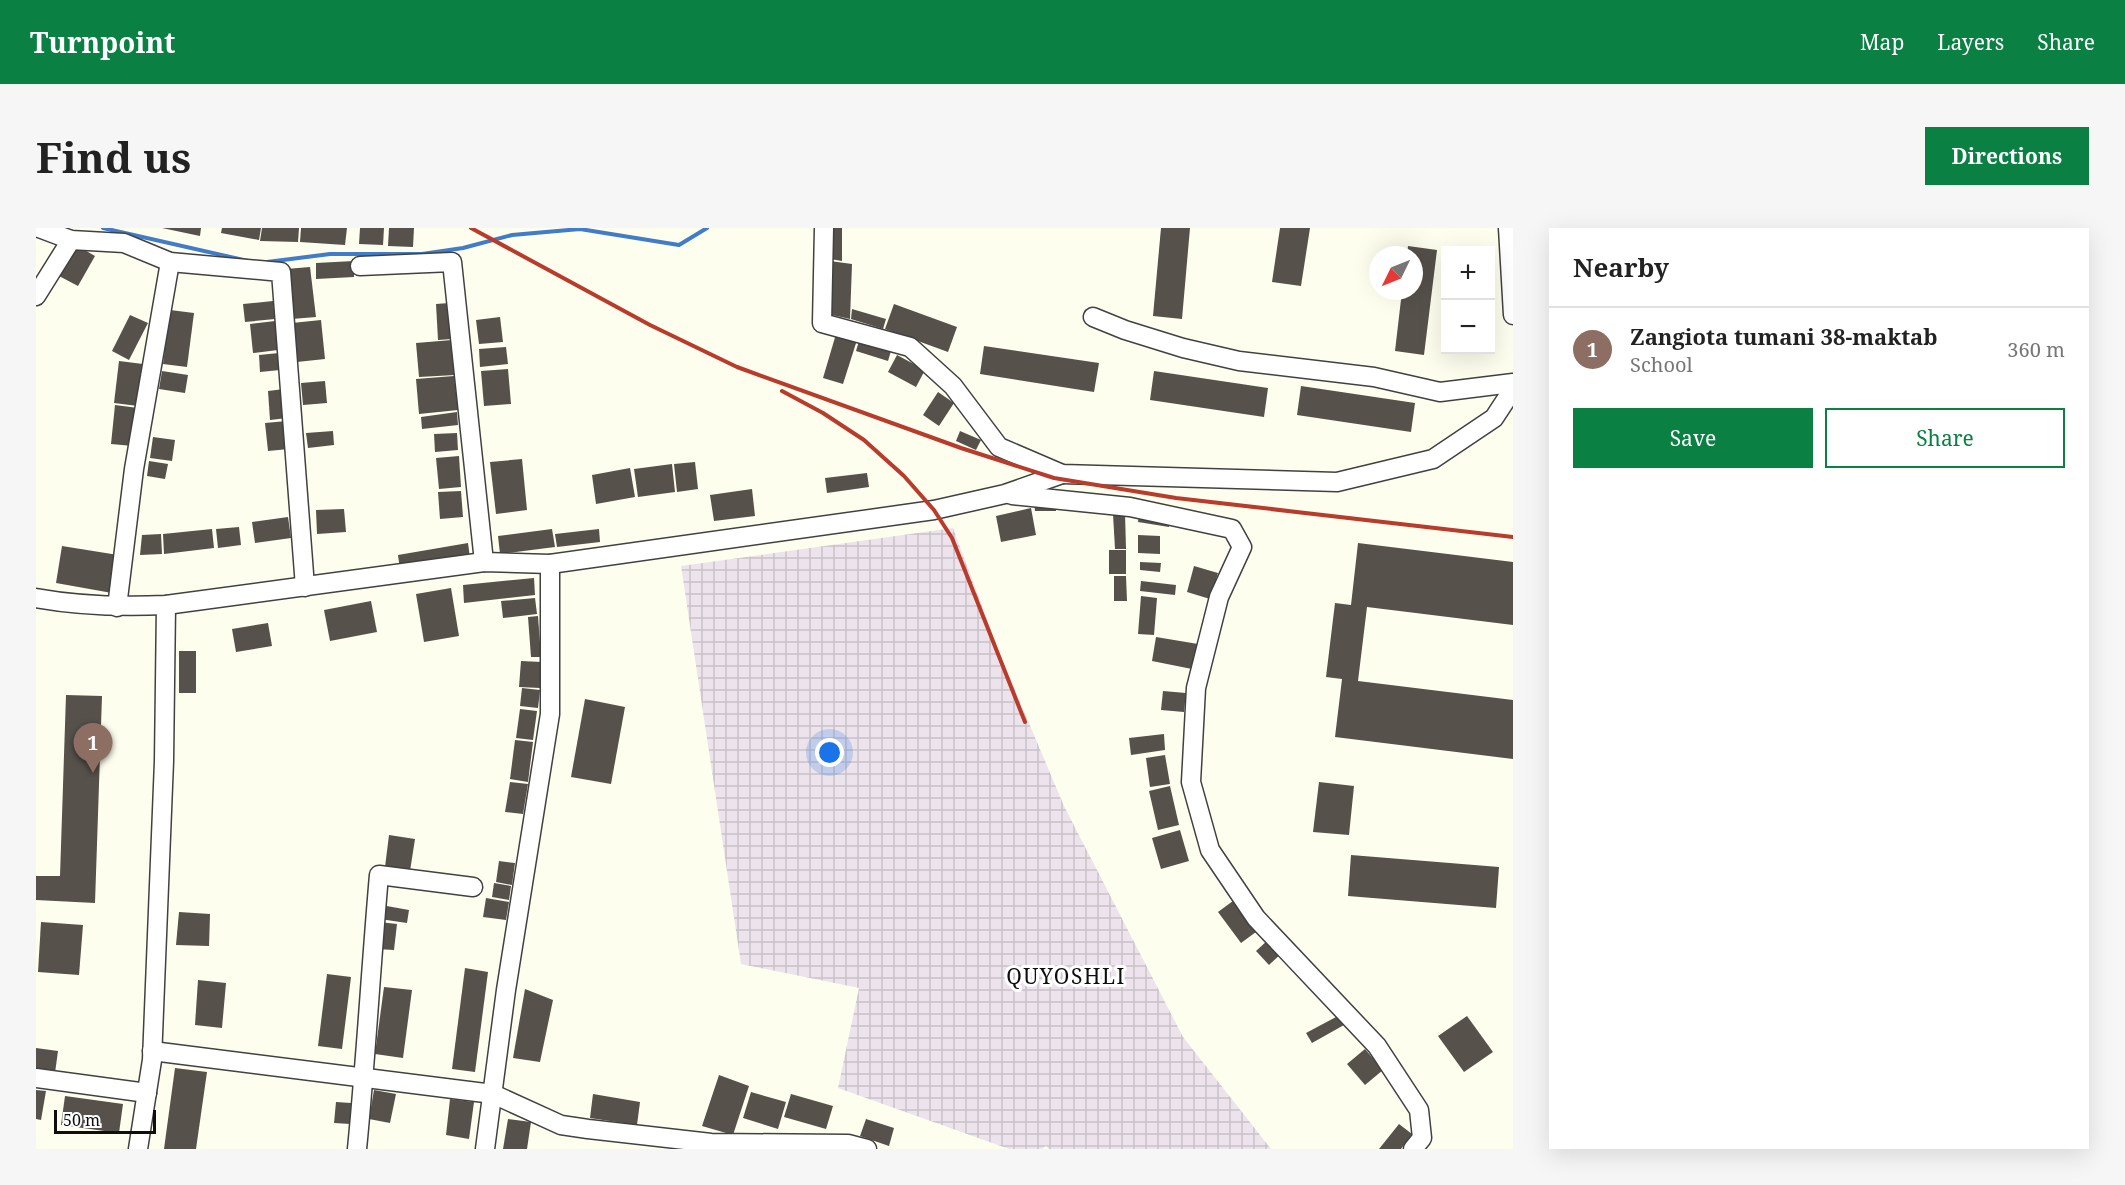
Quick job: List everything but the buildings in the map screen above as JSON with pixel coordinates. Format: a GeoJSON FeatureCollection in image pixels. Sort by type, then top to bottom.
{"type":"FeatureCollection","features":[{"type":"Feature","properties":{"kind":"street"},"geometry":{"type":"LineString","coordinates":[[39,228],[71,240],[124,243],[170,262],[281,272],[305,587]]}},
{"type":"Feature","properties":{"kind":"street"},"geometry":{"type":"LineString","coordinates":[[824,228],[822,323],[910,347],[953,386],[999,447],[1062,474]]}},
{"type":"Feature","properties":{"kind":"street"},"geometry":{"type":"LineString","coordinates":[[1508,228],[1513,315]]}},
{"type":"Feature","properties":{"kind":"street"},"geometry":{"type":"LineString","coordinates":[[36,296],[71,240]]}},
{"type":"Feature","properties":{"kind":"street"},"geometry":{"type":"LineString","coordinates":[[117,608],[134,469],[170,262]]}},
{"type":"Feature","properties":{"kind":"street"},"geometry":{"type":"LineString","coordinates":[[360,266],[452,262],[484,562]]}},
{"type":"Feature","properties":{"kind":"street"},"geometry":{"type":"LineString","coordinates":[[1093,317],[1125,330],[1183,348],[1239,360],[1374,377],[1440,392],[1513,383]]}},
{"type":"Feature","properties":{"kind":"street"},"geometry":{"type":"LineString","coordinates":[[36,598],[67,604],[117,608],[166,605],[484,562],[550,564],[934,510],[1005,494],[1062,474],[1337,482],[1433,459],[1494,418],[1513,389]]}},
{"type":"Feature","properties":{"kind":"street"},"geometry":{"type":"LineString","coordinates":[[1005,494],[1130,507],[1232,529],[1242,547],[1219,597],[1196,688],[1191,782],[1210,850],[1256,918],[1377,1046],[1419,1110],[1422,1138],[1413,1149]]}},
{"type":"Feature","properties":{"kind":"street"},"geometry":{"type":"LineString","coordinates":[[485,1149],[506,990],[550,714],[550,564]]}},
{"type":"Feature","properties":{"kind":"street"},"geometry":{"type":"LineString","coordinates":[[138,1149],[152,1051],[164,760],[166,605]]}},
{"type":"Feature","properties":{"kind":"street"},"geometry":{"type":"LineString","coordinates":[[357,1149],[378,875],[472,887]]}},
{"type":"Feature","properties":{"kind":"street"},"geometry":{"type":"LineString","coordinates":[[152,1051],[493,1094],[561,1125],[710,1146],[848,1144],[867,1149]]}},
{"type":"Feature","properties":{"kind":"street"},"geometry":{"type":"LineString","coordinates":[[36,1078],[147,1093]]}},
{"type":"Feature","properties":{"kind":"shaded area"},"geometry":{"type":"Polygon","coordinates":[[[953,528],[1001,657],[1064,806],[1183,1037],[1271,1149],[1049,1149],[1046,1146],[1042,1149],[1009,1149],[838,1088],[859,988],[741,964],[681,566],[953,528]]]}},
{"type":"Feature","properties":{"kind":"waterway"},"geometry":{"type":"LineString","coordinates":[[103,228],[248,261]]}},
{"type":"Feature","properties":{"kind":"waterway"},"geometry":{"type":"LineString","coordinates":[[267,262],[330,254],[422,254],[463,248],[512,235],[580,229],[679,245],[707,228]]}},
{"type":"Feature","properties":{"kind":"railway"},"geometry":{"type":"LineString","coordinates":[[471,228],[650,325],[737,367],[961,448],[1054,478],[1176,498],[1513,537]]}},
{"type":"Feature","properties":{"kind":"railway"},"geometry":{"type":"LineString","coordinates":[[782,391],[823,413],[864,440],[904,476],[934,510],[952,538],[1025,722]]}},
{"type":"Feature","properties":{"kind":"place","name":"Zangiota tumani 38-maktab"},"geometry":{"type":"Point","coordinates":[93,773]}},
{"type":"Feature","properties":{"kind":"district","name":"QUYOSHLI"},"geometry":{"type":"Point","coordinates":[1066,976]}}]}
